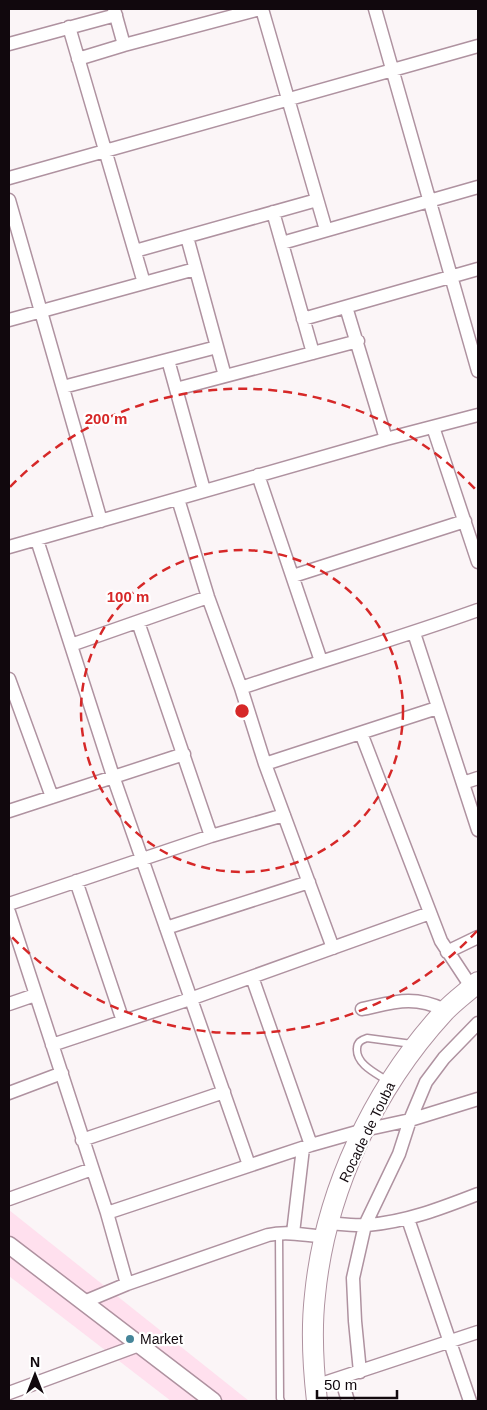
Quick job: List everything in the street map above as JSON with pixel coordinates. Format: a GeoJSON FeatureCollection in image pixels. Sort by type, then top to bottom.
{"type":"FeatureCollection","features":[{"type":"Feature","properties":{"kind":"main road","name":"Rocade de Touba"},"geometry":{"type":"LineString","coordinates":[[316,1393],[313,1352],[314,1301],[327,1230],[346,1172],[364,1130],[390,1082],[416,1044],[445,1010],[475,985]]}},
{"type":"Feature","properties":{"kind":"street"},"geometry":{"type":"LineString","coordinates":[[78,59],[218,14],[261,9],[326,230]]}},
{"type":"Feature","properties":{"kind":"street"},"geometry":{"type":"LineString","coordinates":[[375,9],[478,371]]}},
{"type":"Feature","properties":{"kind":"street"},"geometry":{"type":"LineString","coordinates":[[9,44],[115,12],[124,45]]}},
{"type":"Feature","properties":{"kind":"street"},"geometry":{"type":"LineString","coordinates":[[69,27],[144,283]]}},
{"type":"Feature","properties":{"kind":"street"},"geometry":{"type":"LineString","coordinates":[[9,178],[478,46]]}},
{"type":"Feature","properties":{"kind":"street"},"geometry":{"type":"LineString","coordinates":[[282,243],[478,187]]}},
{"type":"Feature","properties":{"kind":"street"},"geometry":{"type":"LineString","coordinates":[[9,200],[12,222],[63,387],[100,521]]}},
{"type":"Feature","properties":{"kind":"street"},"geometry":{"type":"LineString","coordinates":[[135,251],[317,200]]}},
{"type":"Feature","properties":{"kind":"street"},"geometry":{"type":"LineString","coordinates":[[273,212],[313,353]]}},
{"type":"Feature","properties":{"kind":"street"},"geometry":{"type":"LineString","coordinates":[[187,237],[225,376]]}},
{"type":"Feature","properties":{"kind":"street"},"geometry":{"type":"LineString","coordinates":[[9,320],[195,269]]}},
{"type":"Feature","properties":{"kind":"street"},"geometry":{"type":"LineString","coordinates":[[303,319],[478,269]]}},
{"type":"Feature","properties":{"kind":"street"},"geometry":{"type":"LineString","coordinates":[[346,307],[358,341],[386,438]]}},
{"type":"Feature","properties":{"kind":"street"},"geometry":{"type":"LineString","coordinates":[[176,389],[358,341]]}},
{"type":"Feature","properties":{"kind":"street"},"geometry":{"type":"LineString","coordinates":[[63,387],[217,347]]}},
{"type":"Feature","properties":{"kind":"street"},"geometry":{"type":"LineString","coordinates":[[168,360],[204,490]]}},
{"type":"Feature","properties":{"kind":"street"},"geometry":{"type":"LineString","coordinates":[[9,547],[386,438],[478,415]]}},
{"type":"Feature","properties":{"kind":"street"},"geometry":{"type":"LineString","coordinates":[[433,427],[478,562]]}},
{"type":"Feature","properties":{"kind":"street"},"geometry":{"type":"LineString","coordinates":[[258,475],[321,661]]}},
{"type":"Feature","properties":{"kind":"street"},"geometry":{"type":"LineString","coordinates":[[178,499],[208,597],[284,815],[333,948]]}},
{"type":"Feature","properties":{"kind":"street"},"geometry":{"type":"LineString","coordinates":[[293,576],[465,521]]}},
{"type":"Feature","properties":{"kind":"street"},"geometry":{"type":"LineString","coordinates":[[37,540],[113,776],[249,1166]]}},
{"type":"Feature","properties":{"kind":"street"},"geometry":{"type":"LineString","coordinates":[[71,645],[208,597]]}},
{"type":"Feature","properties":{"kind":"street"},"geometry":{"type":"LineString","coordinates":[[241,688],[414,633],[478,610]]}},
{"type":"Feature","properties":{"kind":"street"},"geometry":{"type":"LineString","coordinates":[[138,622],[211,836]]}},
{"type":"Feature","properties":{"kind":"street"},"geometry":{"type":"LineString","coordinates":[[414,633],[478,830]]}},
{"type":"Feature","properties":{"kind":"street"},"geometry":{"type":"LineString","coordinates":[[9,679],[52,797]]}},
{"type":"Feature","properties":{"kind":"street"},"geometry":{"type":"LineString","coordinates":[[266,764],[438,708]]}},
{"type":"Feature","properties":{"kind":"street"},"geometry":{"type":"LineString","coordinates":[[361,733],[441,941],[447,952],[475,985]]}},
{"type":"Feature","properties":{"kind":"street"},"geometry":{"type":"LineString","coordinates":[[9,811],[184,754]]}},
{"type":"Feature","properties":{"kind":"street"},"geometry":{"type":"LineString","coordinates":[[463,783],[478,778]]}},
{"type":"Feature","properties":{"kind":"street"},"geometry":{"type":"LineString","coordinates":[[9,904],[211,836],[284,815]]}},
{"type":"Feature","properties":{"kind":"street"},"geometry":{"type":"LineString","coordinates":[[76,881],[123,1021]]}},
{"type":"Feature","properties":{"kind":"street"},"geometry":{"type":"LineString","coordinates":[[166,928],[309,882]]}},
{"type":"Feature","properties":{"kind":"street"},"geometry":{"type":"LineString","coordinates":[[9,912],[107,1213],[127,1284]]}},
{"type":"Feature","properties":{"kind":"street"},"geometry":{"type":"LineString","coordinates":[[52,1045],[252,977],[430,913]]}},
{"type":"Feature","properties":{"kind":"street"},"geometry":{"type":"LineString","coordinates":[[447,952],[478,937]]}},
{"type":"Feature","properties":{"kind":"street"},"geometry":{"type":"LineString","coordinates":[[252,977],[307,1147],[293,1233]]}},
{"type":"Feature","properties":{"kind":"street"},"geometry":{"type":"LineString","coordinates":[[9,1004],[36,995]]}},
{"type":"Feature","properties":{"kind":"street"},"geometry":{"type":"LineString","coordinates":[[362,1009],[410,1000],[430,1003],[445,1010]]}},
{"type":"Feature","properties":{"kind":"street"},"geometry":{"type":"LineString","coordinates":[[360,1372],[353,1278],[365,1225],[399,1154],[410,1120],[426,1082],[444,1058],[478,1023]]}},
{"type":"Feature","properties":{"kind":"street"},"geometry":{"type":"LineString","coordinates":[[9,1093],[62,1073]]}},
{"type":"Feature","properties":{"kind":"street"},"geometry":{"type":"LineString","coordinates":[[82,1140],[224,1092]]}},
{"type":"Feature","properties":{"kind":"street"},"geometry":{"type":"LineString","coordinates":[[107,1213],[307,1147],[364,1130],[410,1120],[478,1099]]}},
{"type":"Feature","properties":{"kind":"street"},"geometry":{"type":"LineString","coordinates":[[9,1199],[92,1169]]}},
{"type":"Feature","properties":{"kind":"street"},"geometry":{"type":"LineString","coordinates":[[84,1302],[127,1284],[268,1235],[327,1230],[408,1219],[478,1194]]}},
{"type":"Feature","properties":{"kind":"street"},"geometry":{"type":"LineString","coordinates":[[408,1219],[470,1401]]}},
{"type":"Feature","properties":{"kind":"street"},"geometry":{"type":"LineString","coordinates":[[9,1245],[211,1401]]}},
{"type":"Feature","properties":{"kind":"street"},"geometry":{"type":"LineString","coordinates":[[316,1393],[341,1378],[478,1332]]}},
{"type":"Feature","properties":{"kind":"street"},"geometry":{"type":"LineString","coordinates":[[10,1389],[139,1345]]}},
{"type":"Feature","properties":{"kind":"street"},"geometry":{"type":"LineString","coordinates":[[341,1378],[348,1401]]}},
{"type":"Feature","properties":{"kind":"lane"},"geometry":{"type":"LineString","coordinates":[[390,1082],[363,1064],[358,1056],[357,1045],[360,1040],[367,1038],[416,1044]]}},
{"type":"Feature","properties":{"kind":"lane"},"geometry":{"type":"LineString","coordinates":[[280,1233],[281,1401]]}},
{"type":"Feature","properties":{"kind":"shaded area","name":"Market"},"geometry":{"type":"Polygon","coordinates":[[[9,1210],[249,1401],[171,1401],[9,1276],[9,1210]]]}},
{"type":"Feature","properties":{"kind":"place","name":"Market"},"geometry":{"type":"Point","coordinates":[130,1339]}}]}
